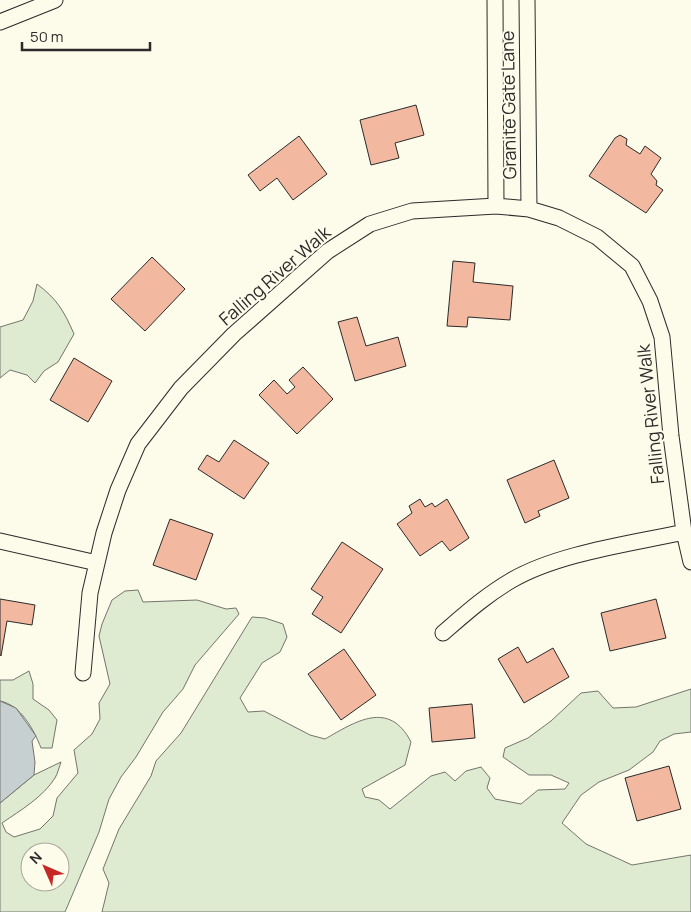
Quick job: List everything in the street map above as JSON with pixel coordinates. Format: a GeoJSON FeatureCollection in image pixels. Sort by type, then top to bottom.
{"type":"FeatureCollection","features":[{"type":"Feature","properties":{"kind":"street"},"geometry":{"type":"LineString","coordinates":[[0,22],[54,0]]}},
{"type":"Feature","properties":{"kind":"street","name":"Granite Gate Lane"},"geometry":{"type":"LineString","coordinates":[[496,0],[496,206]]}},
{"type":"Feature","properties":{"kind":"street","name":"Granite Gate Lane"},"geometry":{"type":"LineString","coordinates":[[527,0],[529,209]]}},
{"type":"Feature","properties":{"kind":"street","name":"Falling River Walk"},"geometry":{"type":"LineString","coordinates":[[83,673],[90,593],[104,533],[118,490],[138,444],[181,388],[234,334],[328,251],[370,224],[412,211],[496,206],[529,209],[559,218],[597,238],[632,266],[650,301],[662,337],[671,436],[684,532],[691,562]]}},
{"type":"Feature","properties":{"kind":"street"},"geometry":{"type":"LineString","coordinates":[[443,633],[482,599],[513,579],[541,566],[684,532]]}},
{"type":"Feature","properties":{"kind":"street"},"geometry":{"type":"LineString","coordinates":[[0,541],[97,563]]}},
{"type":"Feature","properties":{"kind":"green space"},"geometry":{"type":"Polygon","coordinates":[[[37,284],[59,306],[74,334],[58,362],[44,371],[35,383],[27,375],[10,370],[0,378],[0,327],[23,320],[33,301],[37,284]]]}},
{"type":"Feature","properties":{"kind":"green space"},"geometry":{"type":"Polygon","coordinates":[[[138,590],[143,602],[197,600],[226,609],[236,608],[239,614],[195,665],[183,689],[163,712],[136,757],[121,777],[109,799],[99,832],[65,912],[0,912],[0,803],[34,775],[61,762],[58,772],[50,785],[31,803],[2,823],[6,832],[14,837],[40,829],[53,816],[57,798],[78,773],[74,750],[92,734],[100,719],[99,703],[110,684],[99,636],[112,600],[125,591],[138,590]]]}},
{"type":"Feature","properties":{"kind":"green space"},"geometry":{"type":"Polygon","coordinates":[[[252,617],[265,618],[283,624],[287,637],[280,652],[262,663],[240,698],[248,712],[264,711],[310,735],[325,739],[348,726],[371,718],[382,718],[392,721],[402,729],[411,742],[405,765],[362,789],[365,797],[379,800],[390,809],[431,776],[445,772],[455,781],[466,771],[481,767],[490,778],[487,788],[495,799],[521,804],[538,790],[565,789],[569,783],[551,775],[529,775],[503,757],[505,748],[528,738],[551,721],[581,693],[598,691],[613,708],[636,707],[691,689],[691,732],[674,734],[660,741],[653,752],[629,770],[599,782],[581,795],[562,823],[586,844],[632,865],[691,855],[691,912],[102,912],[109,883],[103,869],[119,829],[151,776],[156,761],[181,733],[252,617]]]}},
{"type":"Feature","properties":{"kind":"green space"},"geometry":{"type":"Polygon","coordinates":[[[29,671],[33,684],[33,699],[49,710],[57,720],[52,748],[41,748],[26,719],[8,703],[0,701],[0,680],[13,680],[29,671]]]}},
{"type":"Feature","properties":{"kind":"shaded area"},"geometry":{"type":"Polygon","coordinates":[[[0,701],[16,708],[36,736],[32,741],[35,762],[34,775],[0,803],[0,701]]]}},
{"type":"Feature","properties":{"kind":"building"},"geometry":{"type":"Polygon","coordinates":[[[416,105],[424,135],[395,143],[399,158],[371,165],[360,120],[416,105]]]}},
{"type":"Feature","properties":{"kind":"building"},"geometry":{"type":"Polygon","coordinates":[[[620,135],[627,139],[626,145],[640,154],[645,146],[661,158],[651,174],[657,181],[656,185],[663,190],[646,213],[589,176],[615,138],[620,135]]]}},
{"type":"Feature","properties":{"kind":"building"},"geometry":{"type":"Polygon","coordinates":[[[299,136],[327,174],[293,200],[277,178],[260,191],[248,175],[299,136]]]}},
{"type":"Feature","properties":{"kind":"building"},"geometry":{"type":"Polygon","coordinates":[[[152,257],[185,289],[145,331],[111,299],[152,257]]]}},
{"type":"Feature","properties":{"kind":"building"},"geometry":{"type":"Polygon","coordinates":[[[453,261],[475,263],[473,282],[513,286],[510,320],[468,317],[467,327],[447,326],[453,261]]]}},
{"type":"Feature","properties":{"kind":"building"},"geometry":{"type":"Polygon","coordinates":[[[357,317],[366,346],[398,337],[406,366],[355,381],[338,322],[357,317]]]}},
{"type":"Feature","properties":{"kind":"building"},"geometry":{"type":"Polygon","coordinates":[[[74,358],[112,381],[88,422],[50,400],[74,358]]]}},
{"type":"Feature","properties":{"kind":"building"},"geometry":{"type":"Polygon","coordinates":[[[303,367],[333,399],[297,434],[259,395],[274,380],[287,394],[295,387],[289,380],[303,367]]]}},
{"type":"Feature","properties":{"kind":"building"},"geometry":{"type":"Polygon","coordinates":[[[234,440],[269,463],[244,499],[198,469],[207,455],[219,462],[234,440]]]}},
{"type":"Feature","properties":{"kind":"building"},"geometry":{"type":"Polygon","coordinates":[[[554,460],[569,498],[538,511],[540,516],[525,523],[507,480],[554,460]]]}},
{"type":"Feature","properties":{"kind":"building"},"geometry":{"type":"Polygon","coordinates":[[[420,499],[425,507],[432,503],[435,507],[447,499],[469,538],[450,551],[442,541],[420,556],[397,524],[412,513],[409,506],[420,499]]]}},
{"type":"Feature","properties":{"kind":"building"},"geometry":{"type":"Polygon","coordinates":[[[170,519],[213,534],[196,580],[153,565],[170,519]]]}},
{"type":"Feature","properties":{"kind":"building"},"geometry":{"type":"Polygon","coordinates":[[[342,542],[383,569],[341,633],[312,614],[323,597],[311,589],[342,542]]]}},
{"type":"Feature","properties":{"kind":"building"},"geometry":{"type":"Polygon","coordinates":[[[0,599],[35,605],[32,625],[7,621],[1,656],[0,655],[0,599]]]}},
{"type":"Feature","properties":{"kind":"building"},"geometry":{"type":"Polygon","coordinates":[[[656,599],[666,638],[610,651],[601,613],[656,599]]]}},
{"type":"Feature","properties":{"kind":"building"},"geometry":{"type":"Polygon","coordinates":[[[518,647],[527,663],[553,648],[569,677],[524,703],[498,659],[518,647]]]}},
{"type":"Feature","properties":{"kind":"building"},"geometry":{"type":"Polygon","coordinates":[[[344,649],[376,695],[341,720],[308,674],[344,649]]]}},
{"type":"Feature","properties":{"kind":"building"},"geometry":{"type":"Polygon","coordinates":[[[472,704],[475,738],[432,742],[429,708],[472,704]]]}},
{"type":"Feature","properties":{"kind":"building"},"geometry":{"type":"Polygon","coordinates":[[[669,766],[681,809],[637,821],[625,778],[669,766]]]}}]}
